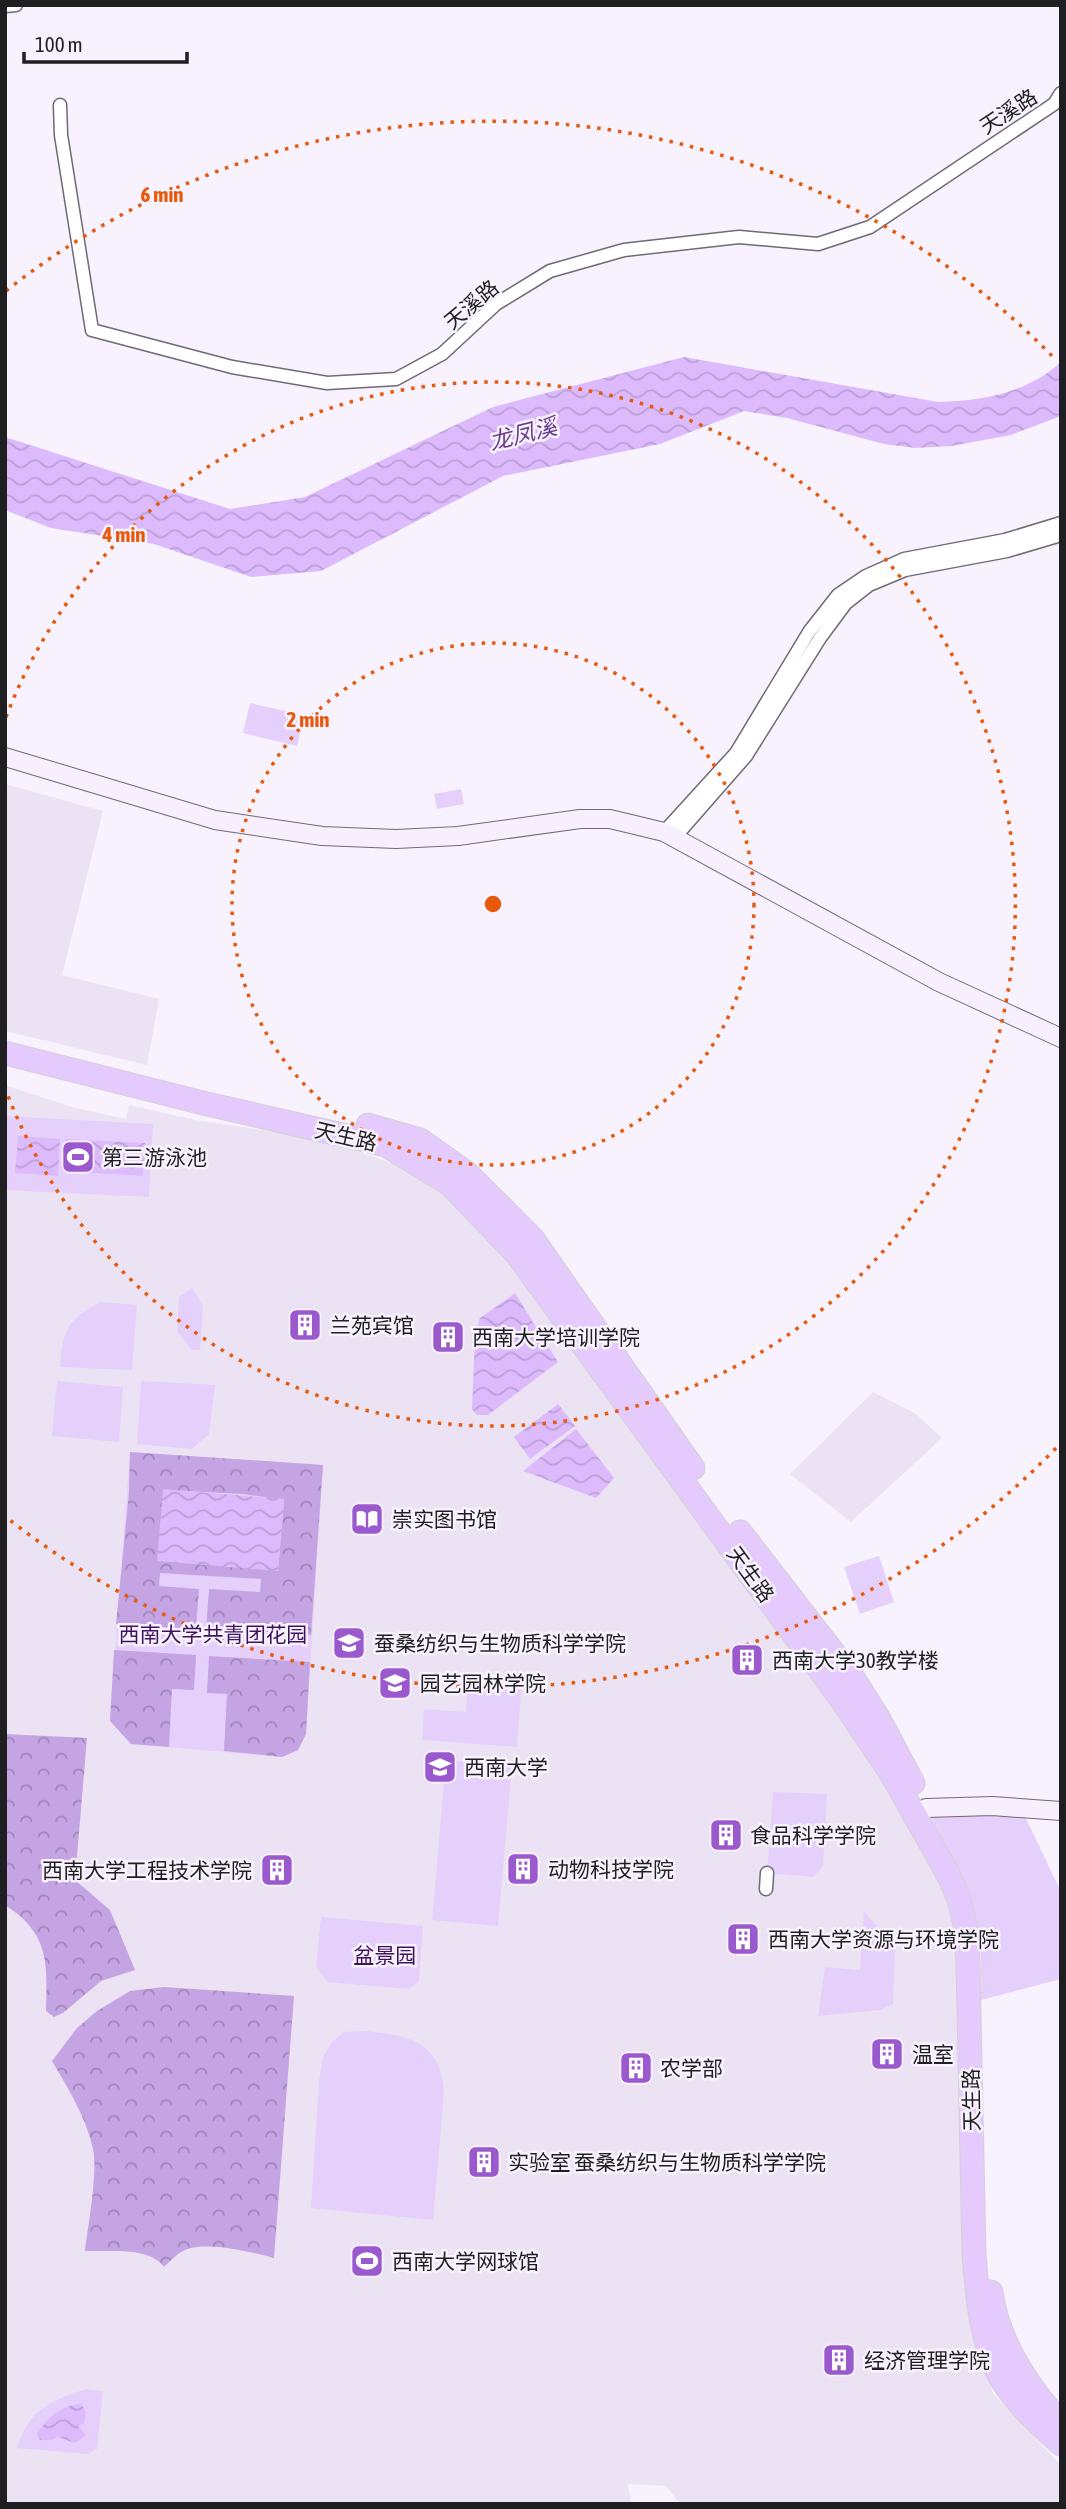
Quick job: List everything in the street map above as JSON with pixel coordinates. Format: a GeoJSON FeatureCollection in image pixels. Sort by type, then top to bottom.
{"type":"FeatureCollection","features":[{"type":"Feature","properties":{"kind":"highway","name":"天生路"},"geometry":{"type":"LineString","coordinates":[[5,1041],[236,1099],[369,1125],[420,1140],[468,1174],[532,1238],[719,1506],[853,1678],[879,1719],[969,1895],[981,1958],[986,2254],[992,2302],[1018,2370],[1061,2423]]}},
{"type":"Feature","properties":{"kind":"highway","name":"天生路"},"geometry":{"type":"LineString","coordinates":[[5,1053],[386,1145],[450,1184],[516,1253],[844,1703],[891,1773],[948,1874],[959,1899],[965,1925],[968,1962],[977,2301],[987,2342],[1002,2380],[1020,2405],[1061,2444]]}},
{"type":"Feature","properties":{"kind":"street"},"geometry":{"type":"LineString","coordinates":[[5,6],[16,5]]}},
{"type":"Feature","properties":{"kind":"street","name":"天溪路"},"geometry":{"type":"LineString","coordinates":[[60,105],[61,135],[92,330],[232,367],[327,383],[396,379],[442,354],[496,304],[550,271],[624,250],[739,237],[818,244],[870,227],[1054,104],[1061,93]]}},
{"type":"Feature","properties":{"kind":"street"},"geometry":{"type":"LineString","coordinates":[[670,835],[736,753],[809,632],[838,595],[866,576],[904,559],[1005,540],[1061,523]]}},
{"type":"Feature","properties":{"kind":"street"},"geometry":{"type":"LineString","coordinates":[[670,835],[746,755],[820,638],[846,603],[869,585],[905,570],[1007,551],[1061,535]]}},
{"type":"Feature","properties":{"kind":"street"},"geometry":{"type":"LineString","coordinates":[[5,757],[215,820],[322,835],[396,839],[458,836],[580,819],[610,819],[670,835],[939,982],[1061,1038]]}},
{"type":"Feature","properties":{"kind":"street"},"geometry":{"type":"LineString","coordinates":[[926,1808],[992,1806],[1061,1811]]}},
{"type":"Feature","properties":{"kind":"street"},"geometry":{"type":"LineString","coordinates":[[766,1889],[767,1873]]}},
{"type":"Feature","properties":{"kind":"shaded area"},"geometry":{"type":"Polygon","coordinates":[[[5,784],[103,811],[62,975],[159,999],[147,1065],[5,1031],[5,784]]]}},
{"type":"Feature","properties":{"kind":"shaded area","name":"西南大学"},"geometry":{"type":"Polygon","coordinates":[[[5,1085],[72,1107],[126,1119],[129,1105],[195,1120],[317,1138],[421,1173],[493,1240],[849,1727],[947,1885],[961,1936],[976,2338],[993,2394],[1061,2465],[1061,2504],[680,2504],[666,2486],[628,2484],[631,2504],[5,2504],[5,1085]]]}},
{"type":"Feature","properties":{"kind":"shaded area"},"geometry":{"type":"Polygon","coordinates":[[[873,1392],[916,1414],[942,1438],[851,1522],[790,1474],[873,1392]]]}},
{"type":"Feature","properties":{"kind":"green space"},"geometry":{"type":"Polygon","coordinates":[[[250,703],[304,715],[297,746],[243,733],[250,703]]]}},
{"type":"Feature","properties":{"kind":"green space"},"geometry":{"type":"Polygon","coordinates":[[[461,789],[464,804],[437,809],[434,794],[461,789]]]}},
{"type":"Feature","properties":{"kind":"green space","name":"第三游泳池"},"geometry":{"type":"Polygon","coordinates":[[[5,1116],[153,1124],[149,1197],[5,1190],[5,1116]]]}},
{"type":"Feature","properties":{"kind":"green space"},"geometry":{"type":"Polygon","coordinates":[[[192,1288],[203,1306],[200,1350],[191,1350],[177,1331],[179,1297],[192,1288]]]}},
{"type":"Feature","properties":{"kind":"green space"},"geometry":{"type":"Polygon","coordinates":[[[101,1302],[137,1305],[132,1370],[60,1367],[65,1335],[69,1327],[81,1314],[101,1302]]]}},
{"type":"Feature","properties":{"kind":"green space"},"geometry":{"type":"Polygon","coordinates":[[[57,1381],[123,1387],[119,1442],[52,1436],[57,1381]]]}},
{"type":"Feature","properties":{"kind":"green space"},"geometry":{"type":"Polygon","coordinates":[[[141,1381],[215,1385],[209,1434],[192,1449],[137,1444],[141,1381]]]}},
{"type":"Feature","properties":{"kind":"green space","name":"西南大学共青团花园"},"geometry":{"type":"Polygon","coordinates":[[[130,1452],[323,1465],[306,1734],[298,1750],[282,1757],[131,1744],[110,1721],[130,1452]]]}},
{"type":"Feature","properties":{"kind":"green space"},"geometry":{"type":"Polygon","coordinates":[[[130,1452],[323,1465],[311,1635],[206,1629],[209,1589],[260,1592],[261,1579],[160,1573],[159,1586],[199,1589],[196,1629],[116,1624],[129,1492],[130,1452]],[[163,1490],[278,1571],[284,1500],[243,1494],[163,1490]]]}},
{"type":"Feature","properties":{"kind":"green space"},"geometry":{"type":"Polygon","coordinates":[[[879,1556],[894,1602],[860,1614],[844,1567],[879,1556]]]}},
{"type":"Feature","properties":{"kind":"green space"},"geometry":{"type":"Polygon","coordinates":[[[114,1650],[196,1655],[194,1690],[172,1689],[169,1747],[131,1744],[110,1721],[114,1650]]]}},
{"type":"Feature","properties":{"kind":"green space"},"geometry":{"type":"Polygon","coordinates":[[[209,1656],[310,1662],[306,1734],[298,1750],[282,1757],[224,1751],[227,1694],[207,1693],[209,1656]]]}},
{"type":"Feature","properties":{"kind":"green space"},"geometry":{"type":"Polygon","coordinates":[[[468,1675],[522,1679],[517,1747],[422,1740],[424,1709],[466,1712],[468,1675]]]}},
{"type":"Feature","properties":{"kind":"green space"},"geometry":{"type":"Polygon","coordinates":[[[5,1734],[87,1738],[75,1880],[110,1910],[135,1970],[101,1981],[63,2013],[54,2017],[46,2011],[45,1964],[38,1939],[31,1927],[5,1905],[5,1734]]]}},
{"type":"Feature","properties":{"kind":"green space"},"geometry":{"type":"Polygon","coordinates":[[[446,1760],[512,1766],[498,1926],[432,1920],[446,1760]]]}},
{"type":"Feature","properties":{"kind":"green space"},"geometry":{"type":"Polygon","coordinates":[[[773,1792],[827,1794],[823,1866],[813,1877],[767,1873],[773,1792]]]}},
{"type":"Feature","properties":{"kind":"green space"},"geometry":{"type":"Polygon","coordinates":[[[926,1808],[1021,1808],[1061,1892],[1061,1979],[981,2000],[981,1962],[972,1908],[955,1864],[926,1808]]]}},
{"type":"Feature","properties":{"kind":"green space"},"geometry":{"type":"Polygon","coordinates":[[[864,1911],[895,1948],[893,2004],[880,2010],[818,2016],[825,1967],[860,1970],[864,1911]]]}},
{"type":"Feature","properties":{"kind":"green space","name":"盆景园"},"geometry":{"type":"Polygon","coordinates":[[[321,1917],[423,1926],[419,1982],[409,1989],[327,1982],[316,1967],[321,1917]]]}},
{"type":"Feature","properties":{"kind":"green space"},"geometry":{"type":"Polygon","coordinates":[[[164,1987],[294,1996],[274,2258],[226,2248],[201,2247],[181,2252],[164,2267],[157,2260],[139,2253],[85,2251],[93,2185],[93,2149],[81,2114],[52,2061],[77,2028],[97,2011],[130,1991],[164,1987]]]}},
{"type":"Feature","properties":{"kind":"green space"},"geometry":{"type":"Polygon","coordinates":[[[363,2031],[394,2035],[420,2044],[437,2062],[444,2093],[433,2220],[311,2208],[323,2057],[332,2042],[344,2032],[363,2031]]]}},
{"type":"Feature","properties":{"kind":"green space"},"geometry":{"type":"Polygon","coordinates":[[[86,2389],[103,2391],[97,2449],[87,2454],[17,2448],[28,2424],[43,2408],[86,2389]]]}},
{"type":"Feature","properties":{"kind":"water","name":"龙凤溪"},"geometry":{"type":"Polygon","coordinates":[[[684,357],[938,402],[971,400],[1019,388],[1048,373],[1061,362],[1061,416],[1011,435],[952,446],[915,448],[884,444],[787,418],[744,411],[660,444],[503,476],[321,571],[251,577],[154,544],[51,528],[5,510],[5,437],[230,509],[305,497],[493,407],[684,357]]]}},
{"type":"Feature","properties":{"kind":"water"},"geometry":{"type":"Polygon","coordinates":[[[18,1136],[60,1139],[58,1176],[15,1173],[18,1136]]]}},
{"type":"Feature","properties":{"kind":"water"},"geometry":{"type":"Polygon","coordinates":[[[65,1139],[145,1143],[143,1176],[63,1171],[65,1139]]]}},
{"type":"Feature","properties":{"kind":"water"},"geometry":{"type":"Polygon","coordinates":[[[515,1293],[558,1362],[488,1415],[477,1415],[472,1409],[475,1335],[480,1318],[515,1293]]]}},
{"type":"Feature","properties":{"kind":"water"},"geometry":{"type":"Polygon","coordinates":[[[558,1404],[575,1426],[530,1459],[514,1437],[558,1404]]]}},
{"type":"Feature","properties":{"kind":"water"},"geometry":{"type":"Polygon","coordinates":[[[576,1429],[614,1478],[596,1498],[523,1471],[576,1429]]]}},
{"type":"Feature","properties":{"kind":"water"},"geometry":{"type":"Polygon","coordinates":[[[163,1489],[284,1499],[278,1571],[157,1561],[163,1489]]]}},
{"type":"Feature","properties":{"kind":"water"},"geometry":{"type":"Polygon","coordinates":[[[81,2404],[86,2412],[84,2423],[78,2426],[86,2435],[75,2443],[58,2437],[40,2440],[37,2435],[50,2418],[67,2407],[81,2404]]]}},
{"type":"Feature","properties":{"kind":"place","name":"第三游泳池"},"geometry":{"type":"Point","coordinates":[78,1157]}},
{"type":"Feature","properties":{"kind":"place","name":"兰苑宾馆"},"geometry":{"type":"Point","coordinates":[305,1325]}},
{"type":"Feature","properties":{"kind":"place","name":"西南大学培训学院"},"geometry":{"type":"Point","coordinates":[448,1337]}},
{"type":"Feature","properties":{"kind":"place","name":"崇实图书馆"},"geometry":{"type":"Point","coordinates":[367,1519]}},
{"type":"Feature","properties":{"kind":"place","name":"蚕桑纺织与生物质科学学院"},"geometry":{"type":"Point","coordinates":[349,1643]}},
{"type":"Feature","properties":{"kind":"place","name":"西南大学30教学楼"},"geometry":{"type":"Point","coordinates":[747,1660]}},
{"type":"Feature","properties":{"kind":"place","name":"园艺园林学院"},"geometry":{"type":"Point","coordinates":[395,1683]}},
{"type":"Feature","properties":{"kind":"place","name":"西南大学"},"geometry":{"type":"Point","coordinates":[440,1767]}},
{"type":"Feature","properties":{"kind":"place","name":"食品科学学院"},"geometry":{"type":"Point","coordinates":[726,1835]}},
{"type":"Feature","properties":{"kind":"place","name":"动物科技学院"},"geometry":{"type":"Point","coordinates":[523,1869]}},
{"type":"Feature","properties":{"kind":"place","name":"西南大学工程技术学院"},"geometry":{"type":"Point","coordinates":[277,1870]}},
{"type":"Feature","properties":{"kind":"place","name":"西南大学资源与环境学院"},"geometry":{"type":"Point","coordinates":[743,1939]}},
{"type":"Feature","properties":{"kind":"place","name":"温室"},"geometry":{"type":"Point","coordinates":[887,2054]}},
{"type":"Feature","properties":{"kind":"place","name":"农学部"},"geometry":{"type":"Point","coordinates":[636,2068]}},
{"type":"Feature","properties":{"kind":"place","name":"实验室 蚕桑纺织与生物质科学学院"},"geometry":{"type":"Point","coordinates":[484,2162]}},
{"type":"Feature","properties":{"kind":"place","name":"西南大学网球馆"},"geometry":{"type":"Point","coordinates":[367,2261]}},
{"type":"Feature","properties":{"kind":"place","name":"经济管理学院"},"geometry":{"type":"Point","coordinates":[839,2360]}}]}
